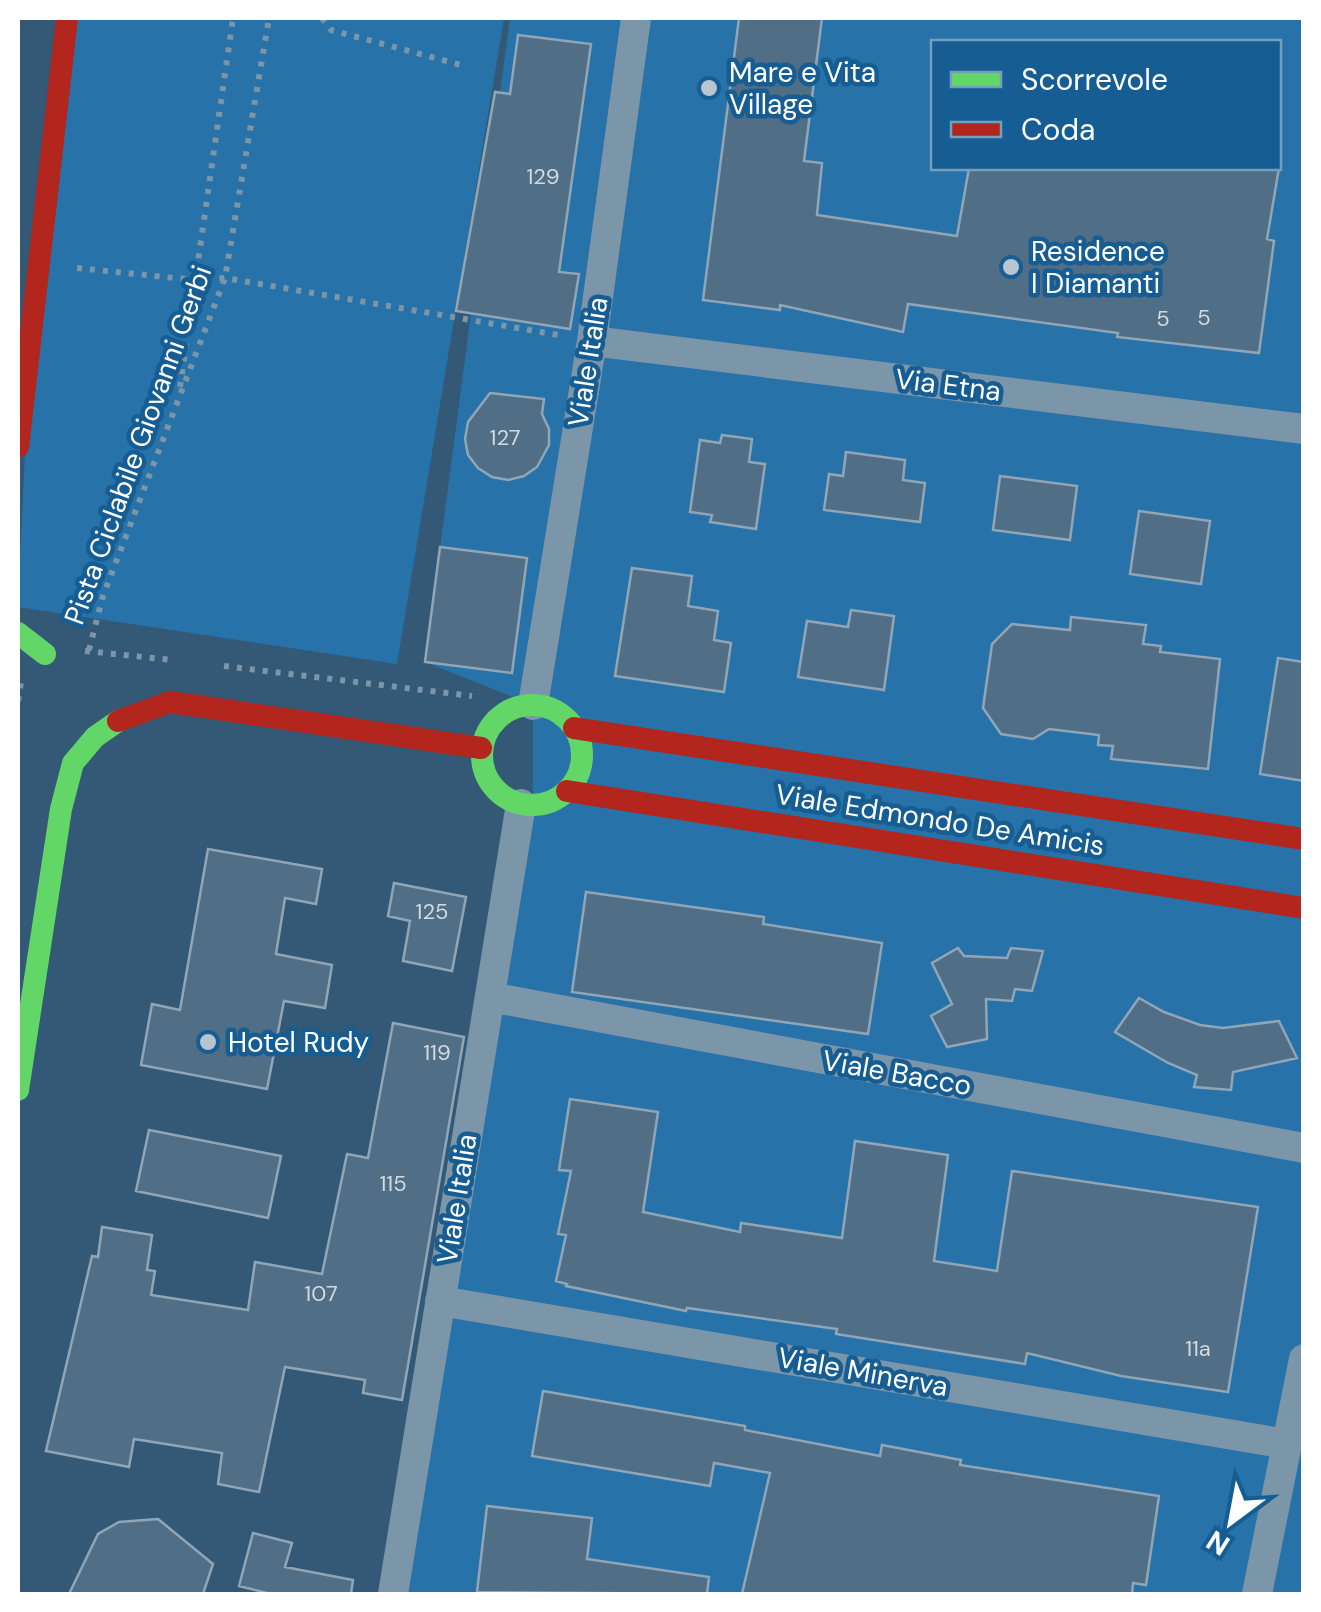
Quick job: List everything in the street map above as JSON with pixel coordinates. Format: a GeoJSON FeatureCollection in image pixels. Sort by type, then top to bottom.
{"type":"FeatureCollection","features":[{"type":"Feature","properties":{"kind":"street"},"geometry":{"type":"LineString","coordinates":[[18,447],[67,18]]}},
{"type":"Feature","properties":{"kind":"street","name":"Viale Italia"},"geometry":{"type":"LineString","coordinates":[[533,704],[592,341],[636,18]]}},
{"type":"Feature","properties":{"kind":"street","name":"Via Etna"},"geometry":{"type":"LineString","coordinates":[[592,341],[1304,429]]}},
{"type":"Feature","properties":{"kind":"street"},"geometry":{"type":"LineString","coordinates":[[18,633],[45,654]]}},
{"type":"Feature","properties":{"kind":"street"},"geometry":{"type":"LineString","coordinates":[[18,1090],[61,809],[73,762],[95,737],[123,717],[170,702],[482,748]]}},
{"type":"Feature","properties":{"kind":"street"},"geometry":{"type":"LineString","coordinates":[[533,704],[550,708],[574,728],[582,746],[581,766],[567,791],[546,804],[521,804],[495,790],[486,778],[482,748],[486,734],[505,712],[533,704]]}},
{"type":"Feature","properties":{"kind":"street","name":"Viale Edmondo De Amicis"},"geometry":{"type":"LineString","coordinates":[[574,728],[1304,839]]}},
{"type":"Feature","properties":{"kind":"street","name":"Viale Edmondo De Amicis"},"geometry":{"type":"LineString","coordinates":[[567,791],[1304,908]]}},
{"type":"Feature","properties":{"kind":"street","name":"Viale Italia"},"geometry":{"type":"LineString","coordinates":[[393,1594],[521,804]]}},
{"type":"Feature","properties":{"kind":"street","name":"Viale Bacco"},"geometry":{"type":"LineString","coordinates":[[490,997],[1304,1148]]}},
{"type":"Feature","properties":{"kind":"street","name":"Viale Minerva"},"geometry":{"type":"LineString","coordinates":[[440,1301],[1287,1444]]}},
{"type":"Feature","properties":{"kind":"street"},"geometry":{"type":"LineString","coordinates":[[1257,1594],[1304,1359]]}},
{"type":"Feature","properties":{"kind":"path"},"geometry":{"type":"LineString","coordinates":[[178,400],[233,18]]}},
{"type":"Feature","properties":{"kind":"path","name":"Pista Ciclabile Giovanni Gerbi"},"geometry":{"type":"LineString","coordinates":[[184,662],[88,650],[103,596],[225,278],[269,18]]}},
{"type":"Feature","properties":{"kind":"path"},"geometry":{"type":"LineString","coordinates":[[322,18],[331,30],[462,65]]}},
{"type":"Feature","properties":{"kind":"path"},"geometry":{"type":"LineString","coordinates":[[39,264],[195,280],[225,278],[592,341]]}},
{"type":"Feature","properties":{"kind":"path"},"geometry":{"type":"LineString","coordinates":[[222,666],[472,696]]}},
{"type":"Feature","properties":{"kind":"shaded area"},"geometry":{"type":"Polygon","coordinates":[[[64,18],[504,18],[397,664],[18,607],[25,451],[64,18]]]}},
{"type":"Feature","properties":{"kind":"shaded area"},"geometry":{"type":"Polygon","coordinates":[[[510,18],[1303,18],[1303,1594],[402,1594],[533,805],[533,705],[425,662],[510,18]]]}},
{"type":"Feature","properties":{"kind":"building"},"geometry":{"type":"Polygon","coordinates":[[[739,18],[822,18],[804,161],[822,163],[817,215],[957,236],[969,170],[1279,170],[1267,239],[1274,241],[1259,353],[1117,337],[1118,333],[908,304],[903,332],[780,305],[780,310],[703,300],[739,18]]]}},
{"type":"Feature","properties":{"kind":"building"},"geometry":{"type":"Polygon","coordinates":[[[518,35],[591,44],[559,272],[579,274],[570,329],[456,311],[495,92],[510,94],[518,35]]]}},
{"type":"Feature","properties":{"kind":"building"},"geometry":{"type":"Polygon","coordinates":[[[490,393],[544,399],[542,414],[549,429],[549,445],[537,467],[524,476],[508,480],[492,477],[468,455],[468,422],[490,393]]]}},
{"type":"Feature","properties":{"kind":"building"},"geometry":{"type":"Polygon","coordinates":[[[722,435],[752,439],[749,462],[765,464],[756,529],[710,522],[712,515],[690,512],[700,440],[720,443],[722,435]]]}},
{"type":"Feature","properties":{"kind":"building"},"geometry":{"type":"Polygon","coordinates":[[[846,452],[905,460],[903,480],[925,483],[920,522],[824,510],[829,474],[843,476],[846,452]]]}},
{"type":"Feature","properties":{"kind":"building"},"geometry":{"type":"Polygon","coordinates":[[[1000,476],[1077,486],[1070,540],[993,530],[1000,476]]]}},
{"type":"Feature","properties":{"kind":"building"},"geometry":{"type":"Polygon","coordinates":[[[1139,511],[1210,521],[1201,584],[1130,574],[1139,511]]]}},
{"type":"Feature","properties":{"kind":"building"},"geometry":{"type":"Polygon","coordinates":[[[440,547],[527,558],[512,673],[425,662],[440,547]]]}},
{"type":"Feature","properties":{"kind":"building"},"geometry":{"type":"Polygon","coordinates":[[[632,568],[692,576],[688,606],[718,611],[714,640],[731,643],[724,692],[615,676],[632,568]]]}},
{"type":"Feature","properties":{"kind":"building"},"geometry":{"type":"Polygon","coordinates":[[[851,610],[894,616],[884,690],[798,677],[807,621],[848,627],[851,610]]]}},
{"type":"Feature","properties":{"kind":"building"},"geometry":{"type":"Polygon","coordinates":[[[1071,617],[1146,625],[1143,644],[1161,646],[1160,652],[1220,659],[1208,769],[1111,759],[1113,746],[1098,745],[1099,735],[1049,729],[1033,739],[1001,734],[983,708],[992,644],[1012,624],[1070,630],[1071,617]]]}},
{"type":"Feature","properties":{"kind":"building"},"geometry":{"type":"Polygon","coordinates":[[[1278,658],[1304,662],[1304,781],[1260,774],[1278,658]]]}},
{"type":"Feature","properties":{"kind":"building"},"geometry":{"type":"Polygon","coordinates":[[[208,849],[322,869],[316,904],[285,898],[276,954],[332,965],[325,1008],[284,1001],[267,1089],[141,1065],[152,1004],[180,1010],[208,849]]]}},
{"type":"Feature","properties":{"kind":"building"},"geometry":{"type":"Polygon","coordinates":[[[394,883],[466,897],[452,971],[403,961],[410,921],[388,916],[394,883]]]}},
{"type":"Feature","properties":{"kind":"building"},"geometry":{"type":"Polygon","coordinates":[[[586,892],[764,917],[763,924],[882,943],[868,1034],[572,992],[586,892]]]}},
{"type":"Feature","properties":{"kind":"building"},"geometry":{"type":"Polygon","coordinates":[[[958,948],[964,956],[1007,958],[1011,948],[1043,951],[1032,991],[1015,989],[1012,1001],[986,999],[987,1039],[947,1047],[931,1016],[952,1004],[932,963],[958,948]]]}},
{"type":"Feature","properties":{"kind":"building"},"geometry":{"type":"Polygon","coordinates":[[[1139,998],[1200,1025],[1223,1028],[1279,1021],[1297,1058],[1233,1072],[1231,1090],[1194,1087],[1197,1075],[1115,1032],[1139,998]]]}},
{"type":"Feature","properties":{"kind":"building"},"geometry":{"type":"Polygon","coordinates":[[[393,1023],[464,1037],[402,1400],[363,1393],[365,1380],[285,1367],[259,1492],[218,1484],[222,1453],[134,1439],[129,1467],[46,1451],[92,1256],[98,1257],[102,1227],[152,1235],[147,1270],[155,1271],[151,1295],[248,1310],[255,1262],[322,1274],[347,1154],[368,1158],[393,1023]]]}},
{"type":"Feature","properties":{"kind":"building"},"geometry":{"type":"Polygon","coordinates":[[[570,1099],[658,1112],[643,1212],[740,1232],[741,1223],[842,1238],[855,1141],[948,1155],[934,1261],[997,1271],[1012,1171],[1258,1207],[1228,1392],[1121,1376],[1027,1353],[1025,1364],[836,1334],[837,1329],[687,1308],[686,1311],[566,1286],[556,1281],[566,1235],[558,1234],[571,1171],[559,1170],[570,1099]]]}},
{"type":"Feature","properties":{"kind":"building"},"geometry":{"type":"Polygon","coordinates":[[[149,1130],[281,1156],[268,1218],[136,1191],[149,1130]]]}},
{"type":"Feature","properties":{"kind":"building"},"geometry":{"type":"Polygon","coordinates":[[[543,1391],[745,1426],[745,1430],[880,1456],[882,1445],[961,1460],[960,1465],[1159,1496],[1146,1585],[1133,1583],[1132,1594],[742,1594],[770,1473],[714,1463],[710,1486],[532,1456],[543,1391]]]}},
{"type":"Feature","properties":{"kind":"building"},"geometry":{"type":"Polygon","coordinates":[[[487,1506],[592,1518],[587,1559],[709,1577],[707,1594],[477,1592],[487,1506]]]}},
{"type":"Feature","properties":{"kind":"building"},"geometry":{"type":"Polygon","coordinates":[[[158,1519],[213,1564],[203,1594],[69,1594],[98,1534],[119,1522],[158,1519]]]}},
{"type":"Feature","properties":{"kind":"building"},"geometry":{"type":"Polygon","coordinates":[[[253,1533],[292,1543],[285,1567],[353,1580],[351,1594],[271,1594],[239,1586],[253,1533]]]}},
{"type":"Feature","properties":{"kind":"traffic: fast"},"geometry":{"type":"LineString","coordinates":[[18,633],[45,654]]}},
{"type":"Feature","properties":{"kind":"traffic: fast"},"geometry":{"type":"LineString","coordinates":[[532,705],[551,709],[568,719],[578,736],[582,755],[578,774],[568,791],[551,801],[532,805],[513,801],[496,791],[486,774],[482,755],[486,736],[496,719],[513,709],[532,705]]}},
{"type":"Feature","properties":{"kind":"traffic: fast"},"geometry":{"type":"LineString","coordinates":[[18,1090],[61,809],[73,763],[95,737],[118,721]]}},
{"type":"Feature","properties":{"kind":"traffic: jam"},"geometry":{"type":"LineString","coordinates":[[18,447],[67,18]]}},
{"type":"Feature","properties":{"kind":"traffic: jam"},"geometry":{"type":"LineString","coordinates":[[118,721],[170,702],[481,748]]}},
{"type":"Feature","properties":{"kind":"traffic: jam"},"geometry":{"type":"LineString","coordinates":[[574,728],[1304,839]]}},
{"type":"Feature","properties":{"kind":"traffic: jam"},"geometry":{"type":"LineString","coordinates":[[567,791],[1304,908]]}},
{"type":"Feature","properties":{"kind":"place","name":"Mare e Vita Village"},"geometry":{"type":"Point","coordinates":[709,88]}},
{"type":"Feature","properties":{"kind":"place","name":"Residence I Diamanti"},"geometry":{"type":"Point","coordinates":[1011,267]}},
{"type":"Feature","properties":{"kind":"place","name":"Hotel Rudy"},"geometry":{"type":"Point","coordinates":[208,1042]}}]}
